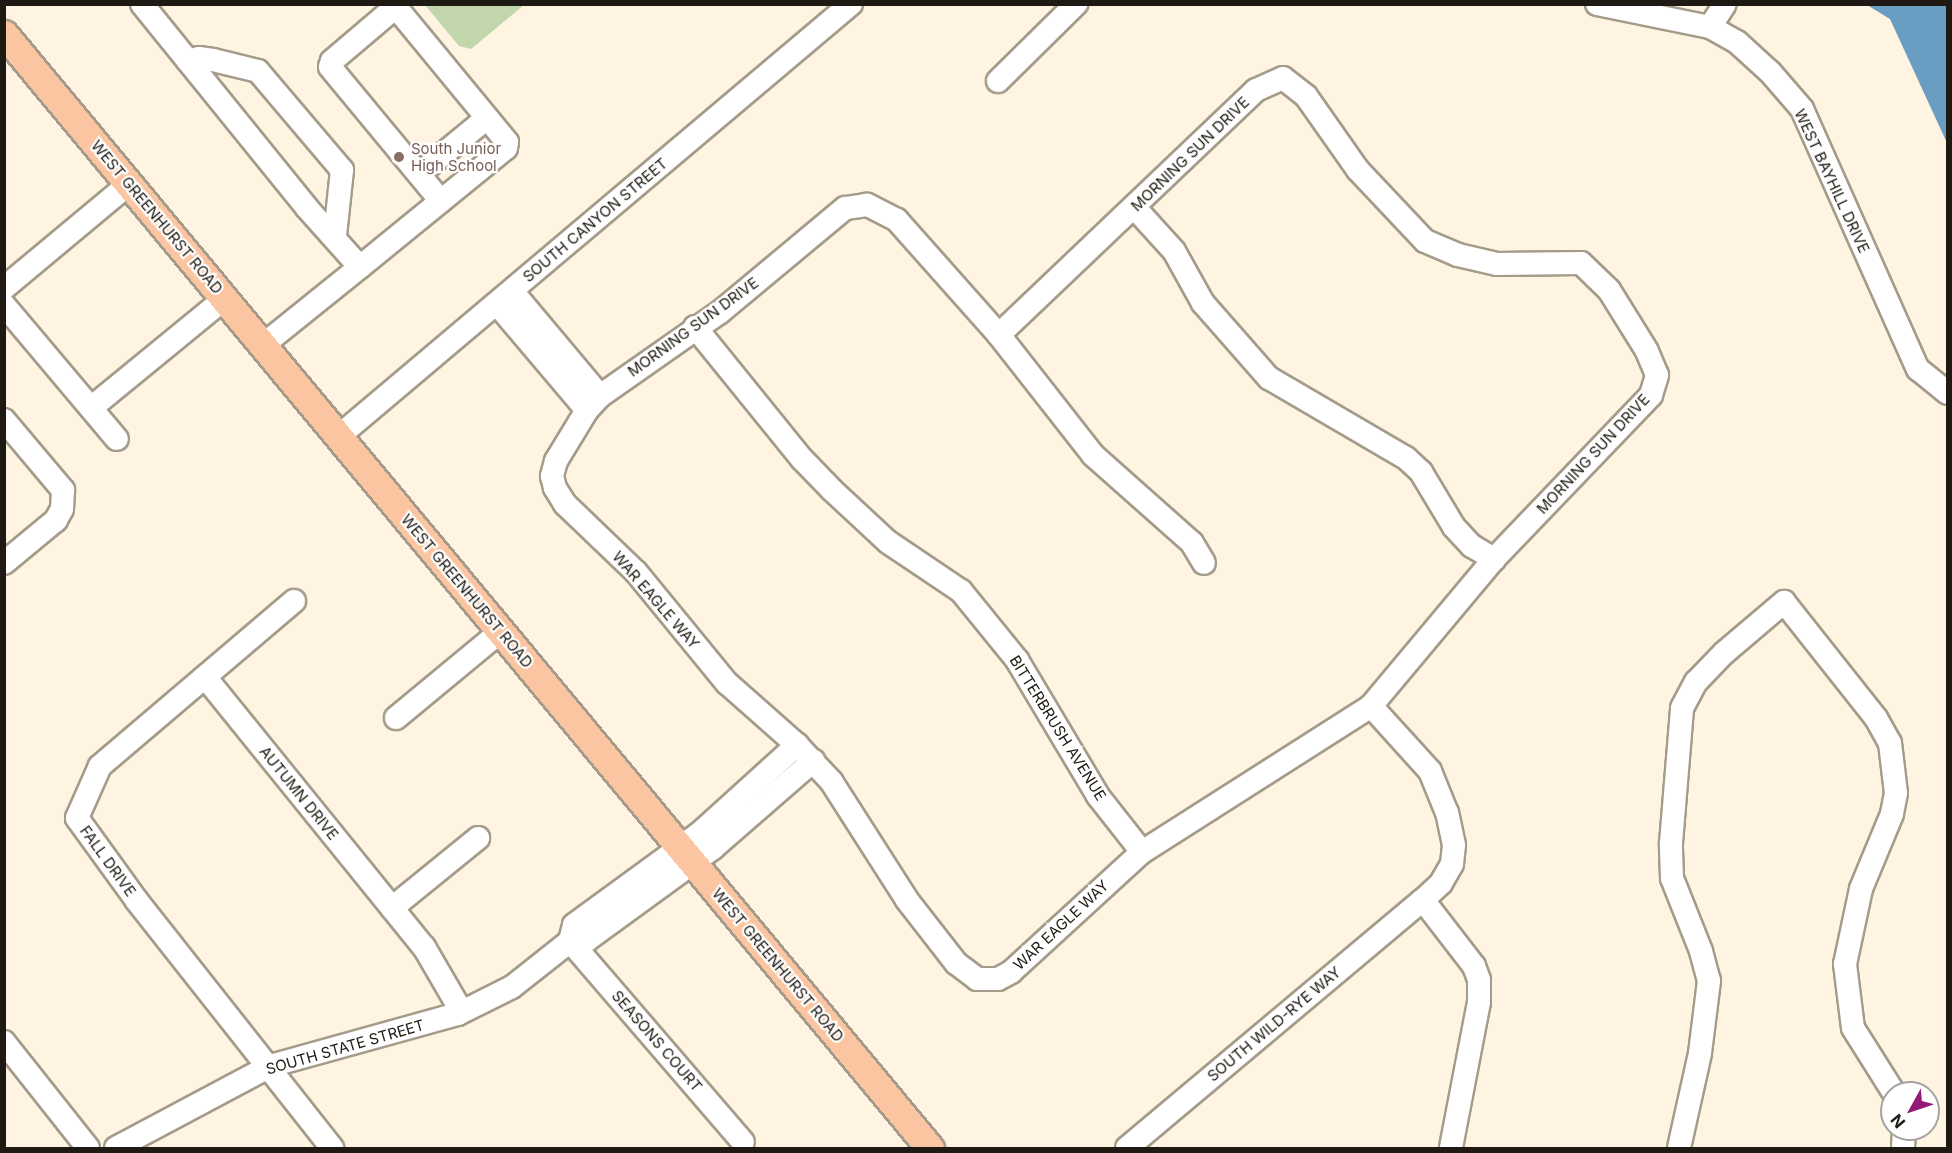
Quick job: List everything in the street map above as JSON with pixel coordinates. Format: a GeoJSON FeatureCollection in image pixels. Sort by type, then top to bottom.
{"type":"FeatureCollection","features":[{"type":"Feature","properties":{"kind":"main road","name":"WEST GREENHURST ROAD"},"geometry":{"type":"LineString","coordinates":[[4,34],[930,1149]]}},
{"type":"Feature","properties":{"kind":"street"},"geometry":{"type":"LineString","coordinates":[[142,4],[307,208],[335,236],[360,267]]}},
{"type":"Feature","properties":{"kind":"street","name":"SOUTH CANYON STREET"},"geometry":{"type":"LineString","coordinates":[[339,436],[851,4]]}},
{"type":"Feature","properties":{"kind":"street"},"geometry":{"type":"LineString","coordinates":[[998,81],[1076,4]]}},
{"type":"Feature","properties":{"kind":"street","name":"WEST BAYHILL DRIVE"},"geometry":{"type":"LineString","coordinates":[[1597,4],[1710,27],[1737,42],[1770,72],[1802,109],[1918,369],[1947,393]]}},
{"type":"Feature","properties":{"kind":"street"},"geometry":{"type":"LineString","coordinates":[[1710,27],[1725,4]]}},
{"type":"Feature","properties":{"kind":"street"},"geometry":{"type":"LineString","coordinates":[[263,345],[360,267],[441,201],[506,148],[507,142],[399,11],[392,10],[332,61],[330,67],[441,201]]}},
{"type":"Feature","properties":{"kind":"street"},"geometry":{"type":"LineString","coordinates":[[188,61],[199,58],[258,71],[342,170],[335,236]]}},
{"type":"Feature","properties":{"kind":"street","name":"MORNING SUN DRIVE"},"geometry":{"type":"LineString","coordinates":[[593,403],[695,327],[720,312],[845,208],[867,205],[897,220],[999,335],[1256,90],[1283,78],[1306,96],[1358,170],[1425,241],[1458,255],[1497,264],[1581,263],[1609,290],[1650,359],[1656,375],[1651,395],[1494,559],[1371,706]]}},
{"type":"Feature","properties":{"kind":"street"},"geometry":{"type":"LineString","coordinates":[[419,174],[487,118]]}},
{"type":"Feature","properties":{"kind":"street"},"geometry":{"type":"LineString","coordinates":[[4,288],[129,184]]}},
{"type":"Feature","properties":{"kind":"street"},"geometry":{"type":"LineString","coordinates":[[1134,207],[1174,251],[1203,303],[1269,378],[1406,458],[1421,472],[1454,527],[1472,546],[1494,559]]}},
{"type":"Feature","properties":{"kind":"street"},"geometry":{"type":"LineString","coordinates":[[505,297],[593,403]]}},
{"type":"Feature","properties":{"kind":"street"},"geometry":{"type":"LineString","coordinates":[[91,408],[224,299]]}},
{"type":"Feature","properties":{"kind":"street"},"geometry":{"type":"LineString","coordinates":[[4,305],[117,439]]}},
{"type":"Feature","properties":{"kind":"street","name":"BITTERBRUSH AVENUE"},"geometry":{"type":"LineString","coordinates":[[695,327],[802,459],[832,490],[888,542],[962,591],[1017,660],[1098,796],[1142,852]]}},
{"type":"Feature","properties":{"kind":"street"},"geometry":{"type":"LineString","coordinates":[[999,335],[1093,455],[1192,543],[1204,564]]}},
{"type":"Feature","properties":{"kind":"street","name":"WAR EAGLE WAY"},"geometry":{"type":"LineString","coordinates":[[593,403],[556,461],[552,476],[555,488],[565,504],[636,572],[728,683],[805,753],[850,807],[907,900],[933,935],[956,963],[977,980],[998,979],[1011,972],[1142,852],[1371,706]]}},
{"type":"Feature","properties":{"kind":"street"},"geometry":{"type":"LineString","coordinates":[[4,420],[63,490],[62,509],[56,520],[4,563]]}},
{"type":"Feature","properties":{"kind":"street","name":"FALL DRIVE"},"geometry":{"type":"LineString","coordinates":[[294,601],[100,766],[77,818],[137,901],[270,1066],[332,1149]]}},
{"type":"Feature","properties":{"kind":"street"},"geometry":{"type":"LineString","coordinates":[[1679,1149],[1700,1053],[1709,981],[1701,951],[1672,878],[1671,843],[1682,708],[1696,682],[1724,653],[1784,602],[1876,718],[1890,743],[1896,792],[1892,814],[1861,889],[1845,964],[1853,1028],[1886,1081]]}},
{"type":"Feature","properties":{"kind":"street"},"geometry":{"type":"LineString","coordinates":[[396,718],[501,631]]}},
{"type":"Feature","properties":{"kind":"street","name":"AUTUMN DRIVE"},"geometry":{"type":"LineString","coordinates":[[205,677],[424,947],[457,1004],[458,1014]]}},
{"type":"Feature","properties":{"kind":"street"},"geometry":{"type":"LineString","coordinates":[[1371,706],[1430,771],[1447,813],[1454,845],[1452,864],[1441,883],[1423,900],[1474,966],[1479,980],[1479,1002],[1451,1149]]}},
{"type":"Feature","properties":{"kind":"street"},"geometry":{"type":"LineString","coordinates":[[686,855],[709,825],[805,753]]}},
{"type":"Feature","properties":{"kind":"street"},"geometry":{"type":"LineString","coordinates":[[392,908],[478,838]]}},
{"type":"Feature","properties":{"kind":"street","name":"SOUTH STATE STREET"},"geometry":{"type":"LineString","coordinates":[[116,1149],[270,1066],[458,1014],[512,987],[570,940],[574,925],[686,855]]}},
{"type":"Feature","properties":{"kind":"street","name":"SOUTH WILD-RYE WAY"},"geometry":{"type":"LineString","coordinates":[[1126,1149],[1423,900]]}},
{"type":"Feature","properties":{"kind":"street","name":"SEASONS COURT"},"geometry":{"type":"LineString","coordinates":[[570,940],[743,1142]]}},
{"type":"Feature","properties":{"kind":"street"},"geometry":{"type":"LineString","coordinates":[[4,1042],[88,1149]]}},
{"type":"Feature","properties":{"kind":"green space"},"geometry":{"type":"Polygon","coordinates":[[[425,5],[524,5],[471,49],[459,46],[425,5]]]}},
{"type":"Feature","properties":{"kind":"water"},"geometry":{"type":"Polygon","coordinates":[[[1867,5],[1947,5],[1947,143],[1890,19],[1867,5]]]}},
{"type":"Feature","properties":{"kind":"place","name":"South Junior High School"},"geometry":{"type":"Point","coordinates":[399,157]}}]}
